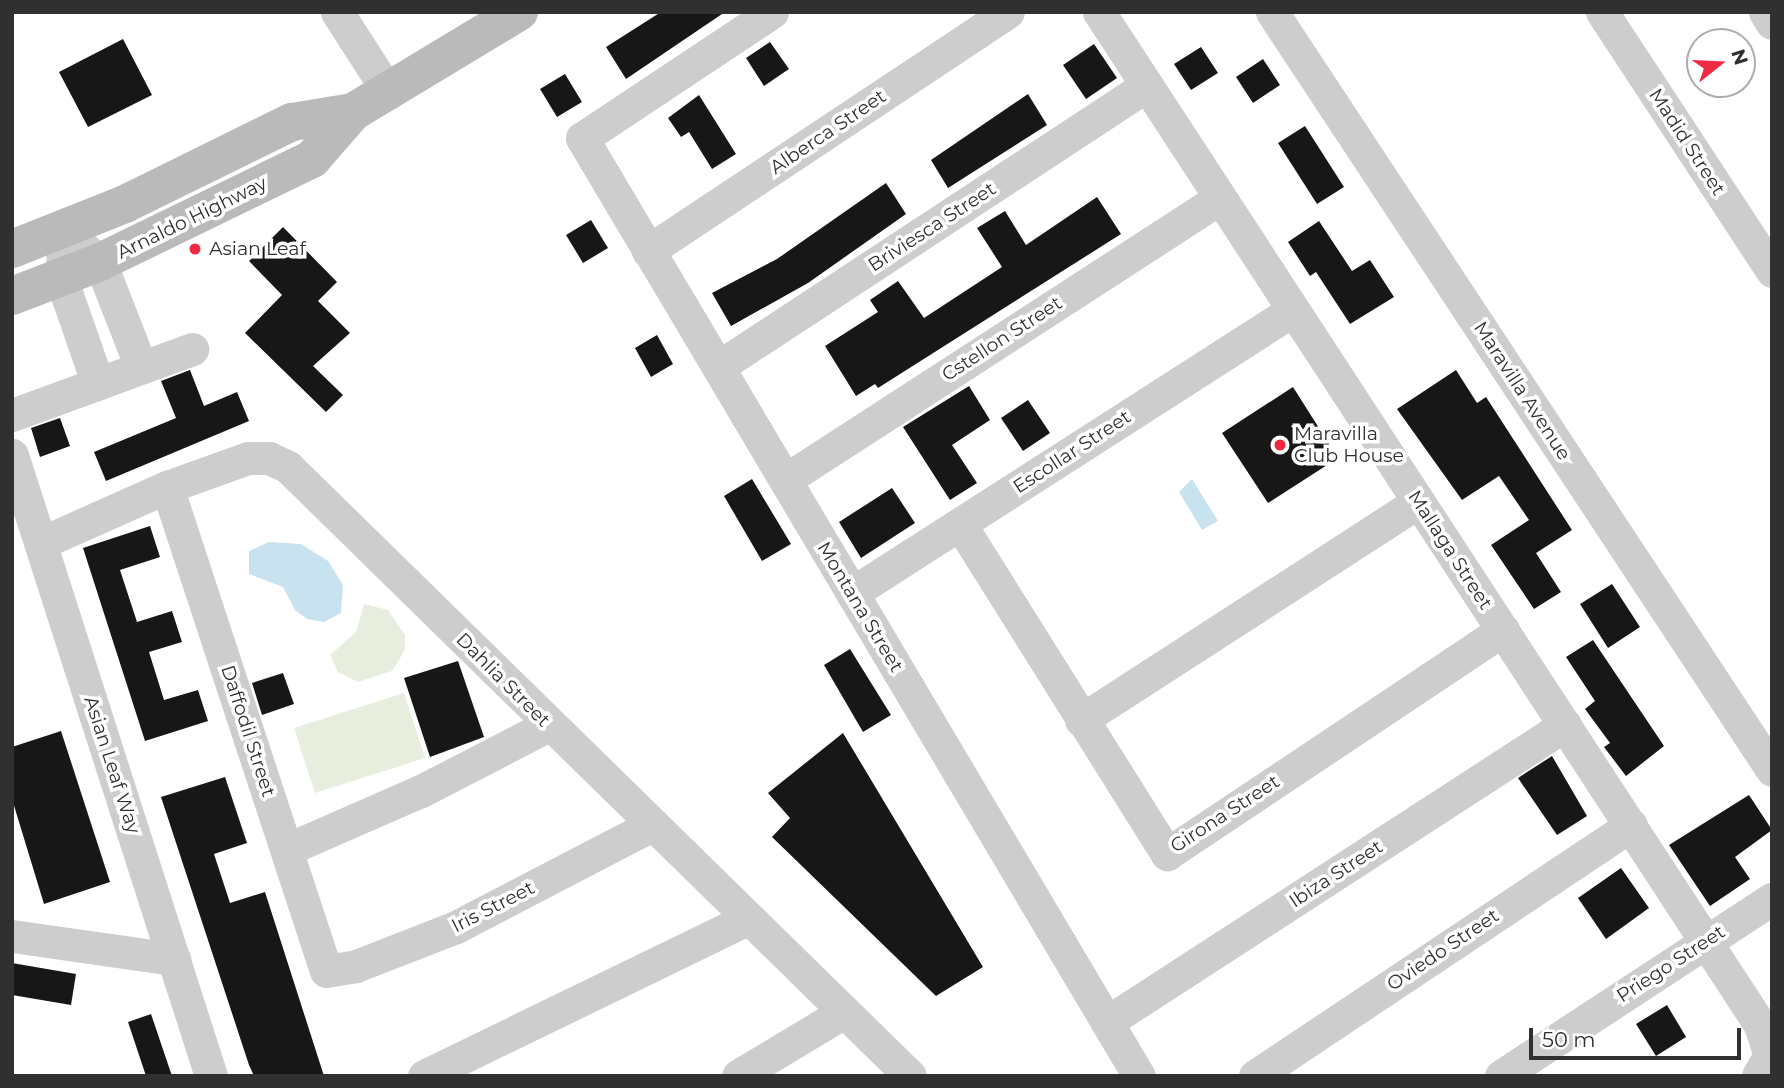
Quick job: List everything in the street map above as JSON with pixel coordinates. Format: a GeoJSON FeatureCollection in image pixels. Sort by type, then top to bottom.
{"type":"FeatureCollection","features":[{"type":"Feature","properties":{"kind":"main road","name":"Arnaldo Highway"},"geometry":{"type":"LineString","coordinates":[[12,249],[64,230],[292,122],[353,112],[389,93],[519,12]]}},
{"type":"Feature","properties":{"kind":"main road","name":"Arnaldo Highway"},"geometry":{"type":"LineString","coordinates":[[12,296],[100,262],[312,159],[353,112]]}},
{"type":"Feature","properties":{"kind":"street"},"geometry":{"type":"LineString","coordinates":[[337,12],[389,93]]}},
{"type":"Feature","properties":{"kind":"street","name":"Montana Street"},"geometry":{"type":"LineString","coordinates":[[772,12],[582,138],[1139,1076]]}},
{"type":"Feature","properties":{"kind":"street","name":"Alberca Street"},"geometry":{"type":"LineString","coordinates":[[648,251],[1008,12]]}},
{"type":"Feature","properties":{"kind":"street","name":"Mallaga Street"},"geometry":{"type":"LineString","coordinates":[[1098,12],[1708,940],[1760,1025],[1764,1065]]}},
{"type":"Feature","properties":{"kind":"street","name":"Maravilla Avenue"},"geometry":{"type":"LineString","coordinates":[[1272,12],[1772,770]]}},
{"type":"Feature","properties":{"kind":"street","name":"Madid Street"},"geometry":{"type":"LineString","coordinates":[[1602,12],[1772,271]]}},
{"type":"Feature","properties":{"kind":"street"},"geometry":{"type":"LineString","coordinates":[[1765,12],[1772,23]]}},
{"type":"Feature","properties":{"kind":"street","name":"Briviesca Street"},"geometry":{"type":"LineString","coordinates":[[718,368],[1146,86]]}},
{"type":"Feature","properties":{"kind":"street","name":"Cstellon Street"},"geometry":{"type":"LineString","coordinates":[[785,480],[1220,198]]}},
{"type":"Feature","properties":{"kind":"street"},"geometry":{"type":"LineString","coordinates":[[64,230],[100,262],[141,368]]}},
{"type":"Feature","properties":{"kind":"street"},"geometry":{"type":"LineString","coordinates":[[64,230],[61,278],[98,384]]}},
{"type":"Feature","properties":{"kind":"street","name":"Escollar Street"},"geometry":{"type":"LineString","coordinates":[[852,593],[1293,310]]}},
{"type":"Feature","properties":{"kind":"street"},"geometry":{"type":"LineString","coordinates":[[12,415],[192,349]]}},
{"type":"Feature","properties":{"kind":"street","name":"Asian Leaf Way"},"geometry":{"type":"LineString","coordinates":[[12,455],[211,1076]]}},
{"type":"Feature","properties":{"kind":"street","name":"Dahlia Street"},"geometry":{"type":"LineString","coordinates":[[41,543],[167,487],[248,458],[269,458],[288,467],[650,826],[911,1076]]}},
{"type":"Feature","properties":{"kind":"street","name":"Daffodil Street"},"geometry":{"type":"LineString","coordinates":[[167,487],[288,849],[323,967],[331,974]]}},
{"type":"Feature","properties":{"kind":"street"},"geometry":{"type":"LineString","coordinates":[[1081,720],[1418,502]]}},
{"type":"Feature","properties":{"kind":"street","name":"Girona Street"},"geometry":{"type":"LineString","coordinates":[[960,524],[1167,854],[1503,630]]}},
{"type":"Feature","properties":{"kind":"street"},"geometry":{"type":"LineString","coordinates":[[288,849],[421,791],[550,725]]}},
{"type":"Feature","properties":{"kind":"street","name":"Ibiza Street"},"geometry":{"type":"LineString","coordinates":[[1107,1022],[1565,725]]}},
{"type":"Feature","properties":{"kind":"street","name":"Oviedo Street"},"geometry":{"type":"LineString","coordinates":[[1255,1076],[1631,825]]}},
{"type":"Feature","properties":{"kind":"street","name":"Iris Street"},"geometry":{"type":"LineString","coordinates":[[331,974],[456,926],[650,826]]}},
{"type":"Feature","properties":{"kind":"street","name":"Priego Street"},"geometry":{"type":"LineString","coordinates":[[1501,1076],[1772,899]]}},
{"type":"Feature","properties":{"kind":"street"},"geometry":{"type":"LineString","coordinates":[[424,1076],[748,919]]}},
{"type":"Feature","properties":{"kind":"street"},"geometry":{"type":"LineString","coordinates":[[15,928],[174,959]]}},
{"type":"Feature","properties":{"kind":"street"},"geometry":{"type":"LineString","coordinates":[[738,1076],[844,1012]]}},
{"type":"Feature","properties":{"kind":"green space"},"geometry":{"type":"Polygon","coordinates":[[[364,604],[388,610],[405,635],[405,650],[392,671],[358,682],[338,672],[330,655],[356,632],[364,604]]]}},
{"type":"Feature","properties":{"kind":"green space"},"geometry":{"type":"Polygon","coordinates":[[[404,693],[425,758],[315,793],[294,728],[404,693]]]}},
{"type":"Feature","properties":{"kind":"water"},"geometry":{"type":"Polygon","coordinates":[[[1192,479],[1218,521],[1202,530],[1179,492],[1192,479]]]}},
{"type":"Feature","properties":{"kind":"water"},"geometry":{"type":"Polygon","coordinates":[[[269,542],[301,544],[328,561],[343,585],[341,613],[324,622],[307,619],[295,610],[283,587],[249,574],[249,551],[269,542]]]}},
{"type":"Feature","properties":{"kind":"building"},"geometry":{"type":"Polygon","coordinates":[[[661,12],[725,12],[626,79],[606,47],[661,12]]]}},
{"type":"Feature","properties":{"kind":"building"},"geometry":{"type":"Polygon","coordinates":[[[123,39],[152,95],[88,127],[59,72],[123,39]]]}},
{"type":"Feature","properties":{"kind":"building"},"geometry":{"type":"Polygon","coordinates":[[[770,42],[789,69],[764,86],[746,58],[770,42]]]}},
{"type":"Feature","properties":{"kind":"building"},"geometry":{"type":"Polygon","coordinates":[[[1094,44],[1117,78],[1086,99],[1063,65],[1094,44]]]}},
{"type":"Feature","properties":{"kind":"building"},"geometry":{"type":"Polygon","coordinates":[[[1201,47],[1218,73],[1191,90],[1174,64],[1201,47]]]}},
{"type":"Feature","properties":{"kind":"building"},"geometry":{"type":"Polygon","coordinates":[[[1263,59],[1280,85],[1253,103],[1236,77],[1263,59]]]}},
{"type":"Feature","properties":{"kind":"building"},"geometry":{"type":"Polygon","coordinates":[[[565,74],[582,102],[557,117],[540,89],[565,74]]]}},
{"type":"Feature","properties":{"kind":"building"},"geometry":{"type":"Polygon","coordinates":[[[1028,94],[1047,125],[948,188],[931,160],[1028,94]]]}},
{"type":"Feature","properties":{"kind":"building"},"geometry":{"type":"Polygon","coordinates":[[[699,95],[736,154],[712,169],[689,132],[681,137],[668,118],[699,95]]]}},
{"type":"Feature","properties":{"kind":"building"},"geometry":{"type":"Polygon","coordinates":[[[1305,126],[1344,187],[1317,204],[1278,143],[1305,126]]]}},
{"type":"Feature","properties":{"kind":"building"},"geometry":{"type":"Polygon","coordinates":[[[886,183],[906,214],[808,283],[731,326],[712,293],[777,259],[886,183]]]}},
{"type":"Feature","properties":{"kind":"building"},"geometry":{"type":"Polygon","coordinates":[[[1097,197],[1121,234],[878,388],[875,384],[856,396],[825,346],[878,312],[870,300],[898,281],[924,318],[1002,267],[977,228],[1005,211],[1026,245],[1097,197]]]}},
{"type":"Feature","properties":{"kind":"building"},"geometry":{"type":"Polygon","coordinates":[[[591,220],[608,248],[583,263],[566,235],[591,220]]]}},
{"type":"Feature","properties":{"kind":"building"},"geometry":{"type":"Polygon","coordinates":[[[1319,221],[1352,271],[1370,260],[1394,297],[1350,324],[1316,272],[1310,276],[1288,242],[1319,221]]]}},
{"type":"Feature","properties":{"kind":"building"},"geometry":{"type":"Polygon","coordinates":[[[283,227],[337,282],[318,301],[350,333],[313,366],[343,395],[326,412],[245,333],[282,295],[249,261],[283,227]]]}},
{"type":"Feature","properties":{"kind":"building"},"geometry":{"type":"Polygon","coordinates":[[[657,335],[673,364],[651,377],[635,348],[657,335]]]}},
{"type":"Feature","properties":{"kind":"building"},"geometry":{"type":"Polygon","coordinates":[[[190,370],[204,406],[237,392],[249,421],[106,481],[94,452],[176,418],[161,381],[190,370]]]}},
{"type":"Feature","properties":{"kind":"building"},"geometry":{"type":"Polygon","coordinates":[[[1456,370],[1477,403],[1486,397],[1572,530],[1536,553],[1561,592],[1534,609],[1491,545],[1529,520],[1499,476],[1462,500],[1397,409],[1456,370]]]}},
{"type":"Feature","properties":{"kind":"building"},"geometry":{"type":"Polygon","coordinates":[[[969,386],[990,420],[952,445],[977,483],[950,500],[903,427],[969,386]]]}},
{"type":"Feature","properties":{"kind":"building","name":"Maravilla Club House"},"geometry":{"type":"Polygon","coordinates":[[[1293,387],[1338,458],[1268,503],[1222,433],[1293,387]]]}},
{"type":"Feature","properties":{"kind":"building"},"geometry":{"type":"Polygon","coordinates":[[[1028,400],[1050,433],[1023,451],[1001,418],[1028,400]]]}},
{"type":"Feature","properties":{"kind":"building"},"geometry":{"type":"Polygon","coordinates":[[[60,418],[70,446],[40,457],[31,428],[60,418]]]}},
{"type":"Feature","properties":{"kind":"building"},"geometry":{"type":"Polygon","coordinates":[[[752,479],[791,544],[762,561],[724,496],[752,479]]]}},
{"type":"Feature","properties":{"kind":"building"},"geometry":{"type":"Polygon","coordinates":[[[892,488],[915,523],[861,558],[839,522],[892,488]]]}},
{"type":"Feature","properties":{"kind":"building"},"geometry":{"type":"Polygon","coordinates":[[[150,526],[160,557],[120,570],[137,622],[172,611],[182,642],[149,652],[164,700],[198,690],[208,721],[145,741],[83,548],[150,526]]]}},
{"type":"Feature","properties":{"kind":"building"},"geometry":{"type":"Polygon","coordinates":[[[1612,584],[1640,627],[1608,648],[1580,604],[1612,584]]]}},
{"type":"Feature","properties":{"kind":"building"},"geometry":{"type":"Polygon","coordinates":[[[1593,640],[1664,746],[1626,776],[1604,747],[1610,743],[1585,709],[1595,701],[1566,657],[1593,640]]]}},
{"type":"Feature","properties":{"kind":"building"},"geometry":{"type":"Polygon","coordinates":[[[850,649],[891,715],[863,732],[824,665],[850,649]]]}},
{"type":"Feature","properties":{"kind":"building"},"geometry":{"type":"Polygon","coordinates":[[[458,661],[484,737],[430,757],[404,678],[458,661]]]}},
{"type":"Feature","properties":{"kind":"building"},"geometry":{"type":"Polygon","coordinates":[[[283,673],[294,704],[262,715],[252,683],[283,673]]]}},
{"type":"Feature","properties":{"kind":"building"},"geometry":{"type":"Polygon","coordinates":[[[61,731],[110,882],[44,904],[12,799],[12,747],[61,731]]]}},
{"type":"Feature","properties":{"kind":"building"},"geometry":{"type":"Polygon","coordinates":[[[843,733],[983,967],[936,996],[772,837],[790,818],[768,793],[843,733]]]}},
{"type":"Feature","properties":{"kind":"building"},"geometry":{"type":"Polygon","coordinates":[[[1552,756],[1587,816],[1557,835],[1518,778],[1552,756]]]}},
{"type":"Feature","properties":{"kind":"building"},"geometry":{"type":"Polygon","coordinates":[[[225,777],[247,843],[214,854],[230,903],[265,892],[324,1076],[254,1076],[249,1065],[161,797],[225,777]]]}},
{"type":"Feature","properties":{"kind":"building"},"geometry":{"type":"Polygon","coordinates":[[[1749,795],[1772,830],[1735,857],[1750,879],[1710,906],[1669,845],[1749,795]]]}},
{"type":"Feature","properties":{"kind":"building"},"geometry":{"type":"Polygon","coordinates":[[[1621,868],[1649,908],[1606,939],[1578,898],[1621,868]]]}},
{"type":"Feature","properties":{"kind":"building"},"geometry":{"type":"Polygon","coordinates":[[[12,963],[76,974],[71,1005],[12,995],[12,963]]]}},
{"type":"Feature","properties":{"kind":"building"},"geometry":{"type":"Polygon","coordinates":[[[1667,1005],[1686,1037],[1656,1056],[1636,1024],[1667,1005]]]}},
{"type":"Feature","properties":{"kind":"building"},"geometry":{"type":"Polygon","coordinates":[[[151,1014],[172,1076],[146,1076],[128,1022],[151,1014]]]}},
{"type":"Feature","properties":{"kind":"place","name":"Asian Leaf"},"geometry":{"type":"Point","coordinates":[195,249]}},
{"type":"Feature","properties":{"kind":"place","name":"Maravilla Club House"},"geometry":{"type":"Point","coordinates":[1280,445]}}]}
